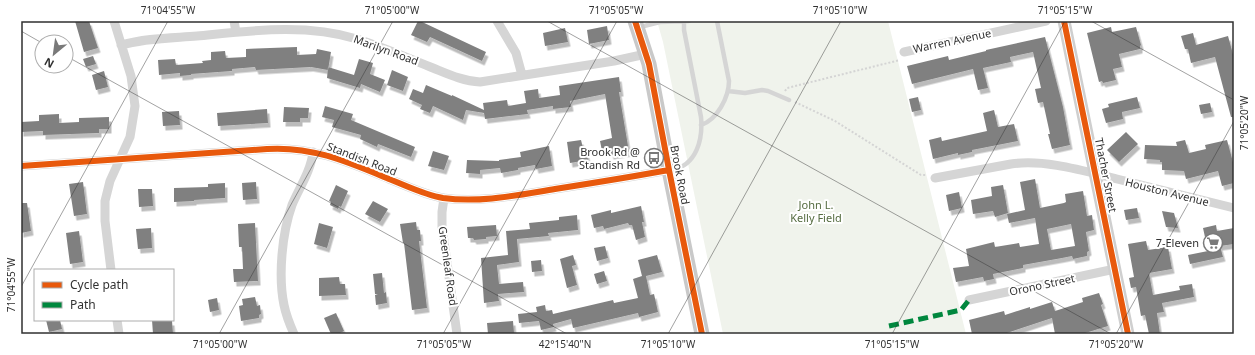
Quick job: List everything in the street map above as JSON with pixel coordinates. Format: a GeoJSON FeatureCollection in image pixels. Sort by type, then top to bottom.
{"type":"FeatureCollection","features":[{"type":"Feature","properties":{"kind":"main road","name":"Brook Road"},"geometry":{"type":"LineString","coordinates":[[637,24],[646,54],[700,333]]}},
{"type":"Feature","properties":{"kind":"street"},"geometry":{"type":"LineString","coordinates":[[111,269],[105,221],[105,201],[110,181],[130,137],[135,106],[131,76],[114,21]]}},
{"type":"Feature","properties":{"kind":"street"},"geometry":{"type":"LineString","coordinates":[[234,21],[236,32]]}},
{"type":"Feature","properties":{"kind":"street"},"geometry":{"type":"LineString","coordinates":[[496,21],[516,53],[522,75]]}},
{"type":"Feature","properties":{"kind":"street","name":"Warren Avenue"},"geometry":{"type":"LineString","coordinates":[[904,52],[1046,21]]}},
{"type":"Feature","properties":{"kind":"street","name":"Thacher Street"},"geometry":{"type":"LineString","coordinates":[[1064,21],[1128,334]]}},
{"type":"Feature","properties":{"kind":"street","name":"Marilyn Road"},"geometry":{"type":"LineString","coordinates":[[121,45],[144,40],[287,29],[336,34],[367,42],[459,78],[473,82],[487,82],[614,61],[646,54]]}},
{"type":"Feature","properties":{"kind":"street","name":"Standish Road"},"geometry":{"type":"LineString","coordinates":[[21,166],[278,148],[313,152],[334,157],[410,188],[444,198],[482,199],[504,198],[669,170]]}},
{"type":"Feature","properties":{"kind":"street"},"geometry":{"type":"LineString","coordinates":[[294,334],[283,297],[283,247],[289,213],[311,164],[313,152]]}},
{"type":"Feature","properties":{"kind":"street","name":"Houston Avenue"},"geometry":{"type":"LineString","coordinates":[[935,178],[1029,162],[1096,174],[1234,208]]}},
{"type":"Feature","properties":{"kind":"street","name":"Greenleaf Road"},"geometry":{"type":"LineString","coordinates":[[444,198],[442,227],[457,334]]}},
{"type":"Feature","properties":{"kind":"street","name":"Orono Street"},"geometry":{"type":"LineString","coordinates":[[969,300],[1115,269]]}},
{"type":"Feature","properties":{"kind":"street"},"geometry":{"type":"LineString","coordinates":[[117,321],[119,334]]}},
{"type":"Feature","properties":{"kind":"lane"},"geometry":{"type":"LineString","coordinates":[[669,170],[682,167],[693,157],[699,138],[701,125],[684,30],[684,21]]}},
{"type":"Feature","properties":{"kind":"lane"},"geometry":{"type":"LineString","coordinates":[[637,24],[689,21]]}},
{"type":"Feature","properties":{"kind":"lane"},"geometry":{"type":"LineString","coordinates":[[701,125],[709,121],[716,113],[724,102],[728,91],[729,81],[717,21]]}},
{"type":"Feature","properties":{"kind":"lane"},"geometry":{"type":"LineString","coordinates":[[728,91],[745,93],[762,90],[789,100]]}},
{"type":"Feature","properties":{"kind":"path"},"geometry":{"type":"LineString","coordinates":[[781,96],[787,88],[906,59],[904,52]]}},
{"type":"Feature","properties":{"kind":"path"},"geometry":{"type":"LineString","coordinates":[[789,100],[835,121],[921,176],[929,175],[935,178]]}},
{"type":"Feature","properties":{"kind":"green space","name":"John L. Kelly Field"},"geometry":{"type":"Polygon","coordinates":[[[657,21],[888,21],[966,334],[723,334],[663,42],[657,21]]]}},
{"type":"Feature","properties":{"kind":"building"},"geometry":{"type":"Polygon","coordinates":[[[75,21],[89,21],[98,48],[84,52],[75,21]]]}},
{"type":"Feature","properties":{"kind":"building"},"geometry":{"type":"Polygon","coordinates":[[[418,21],[486,52],[482,61],[430,37],[427,42],[411,35],[418,21]]]}},
{"type":"Feature","properties":{"kind":"building"},"geometry":{"type":"Polygon","coordinates":[[[607,26],[609,40],[589,44],[587,30],[607,26]]]}},
{"type":"Feature","properties":{"kind":"building"},"geometry":{"type":"Polygon","coordinates":[[[1111,27],[1112,32],[1136,27],[1141,45],[1140,49],[1119,54],[1122,67],[1113,69],[1116,80],[1103,83],[1102,81],[1099,82],[1087,33],[1111,27]]]}},
{"type":"Feature","properties":{"kind":"building"},"geometry":{"type":"Polygon","coordinates":[[[565,28],[568,42],[545,46],[543,33],[565,28]]]}},
{"type":"Feature","properties":{"kind":"building"},"geometry":{"type":"Polygon","coordinates":[[[1193,33],[1196,45],[1228,36],[1234,58],[1234,117],[1231,117],[1215,57],[1191,63],[1188,49],[1185,49],[1181,36],[1193,33]]]}},
{"type":"Feature","properties":{"kind":"building"},"geometry":{"type":"Polygon","coordinates":[[[1045,37],[1063,107],[1070,145],[1052,149],[1043,102],[1038,103],[1035,89],[1041,88],[1033,52],[1010,57],[1011,62],[983,68],[988,88],[978,90],[973,69],[912,84],[907,66],[948,56],[949,60],[1045,37]]]}},
{"type":"Feature","properties":{"kind":"building"},"geometry":{"type":"Polygon","coordinates":[[[297,47],[297,55],[316,54],[317,49],[331,52],[328,70],[311,67],[256,70],[255,67],[232,69],[232,71],[180,76],[180,73],[159,75],[158,60],[175,59],[176,65],[203,63],[202,61],[211,60],[211,52],[225,51],[226,58],[246,57],[246,49],[297,47]]]}},
{"type":"Feature","properties":{"kind":"building"},"geometry":{"type":"Polygon","coordinates":[[[93,56],[96,64],[86,67],[83,59],[93,56]]]}},
{"type":"Feature","properties":{"kind":"building"},"geometry":{"type":"Polygon","coordinates":[[[359,59],[373,63],[370,74],[385,80],[380,92],[361,84],[360,88],[327,78],[328,67],[354,75],[359,59]]]}},
{"type":"Feature","properties":{"kind":"building"},"geometry":{"type":"Polygon","coordinates":[[[392,70],[408,77],[403,91],[387,85],[392,70]]]}},
{"type":"Feature","properties":{"kind":"building"},"geometry":{"type":"Polygon","coordinates":[[[104,71],[108,87],[96,90],[92,75],[104,71]]]}},
{"type":"Feature","properties":{"kind":"building"},"geometry":{"type":"Polygon","coordinates":[[[619,77],[621,92],[619,92],[629,152],[611,155],[610,150],[602,151],[600,141],[612,138],[605,94],[570,101],[571,107],[553,109],[553,106],[527,110],[528,114],[485,119],[484,113],[466,110],[463,120],[433,106],[430,113],[420,109],[422,105],[409,99],[413,89],[423,93],[426,85],[484,110],[483,103],[507,100],[508,106],[526,103],[524,91],[538,89],[539,98],[560,95],[559,86],[619,77]]]}},
{"type":"Feature","properties":{"kind":"building"},"geometry":{"type":"Polygon","coordinates":[[[918,97],[921,110],[912,112],[909,99],[918,97]]]}},
{"type":"Feature","properties":{"kind":"building"},"geometry":{"type":"Polygon","coordinates":[[[1137,97],[1140,108],[1122,112],[1123,119],[1106,123],[1102,109],[1109,107],[1108,104],[1137,97]]]}},
{"type":"Feature","properties":{"kind":"building"},"geometry":{"type":"Polygon","coordinates":[[[1210,103],[1212,112],[1201,114],[1199,105],[1210,103]]]}},
{"type":"Feature","properties":{"kind":"building"},"geometry":{"type":"Polygon","coordinates":[[[325,106],[353,114],[351,120],[415,147],[411,157],[378,144],[377,147],[360,139],[361,135],[332,127],[334,120],[322,117],[325,106]]]}},
{"type":"Feature","properties":{"kind":"building"},"geometry":{"type":"Polygon","coordinates":[[[284,107],[309,108],[308,118],[300,118],[300,122],[283,122],[284,107]]]}},
{"type":"Feature","properties":{"kind":"building"},"geometry":{"type":"Polygon","coordinates":[[[267,109],[268,123],[218,126],[217,113],[267,109]]]}},
{"type":"Feature","properties":{"kind":"building"},"geometry":{"type":"Polygon","coordinates":[[[994,110],[998,127],[1014,124],[1018,141],[972,150],[972,152],[958,155],[958,153],[933,159],[929,140],[941,137],[942,141],[987,131],[983,113],[994,110]]]}},
{"type":"Feature","properties":{"kind":"building"},"geometry":{"type":"Polygon","coordinates":[[[179,111],[180,125],[163,126],[162,112],[179,111]]]}},
{"type":"Feature","properties":{"kind":"building"},"geometry":{"type":"Polygon","coordinates":[[[59,114],[59,123],[79,122],[79,118],[109,117],[109,129],[99,129],[99,133],[43,135],[43,131],[21,132],[21,122],[39,121],[39,115],[59,114]]]}},
{"type":"Feature","properties":{"kind":"building"},"geometry":{"type":"Polygon","coordinates":[[[1126,132],[1138,144],[1119,162],[1107,150],[1126,132]]]}},
{"type":"Feature","properties":{"kind":"building"},"geometry":{"type":"Polygon","coordinates":[[[581,140],[583,148],[586,148],[588,160],[570,163],[567,142],[581,140]]]}},
{"type":"Feature","properties":{"kind":"building"},"geometry":{"type":"Polygon","coordinates":[[[1185,140],[1189,153],[1206,149],[1205,145],[1227,140],[1234,166],[1234,183],[1222,186],[1218,171],[1186,179],[1184,171],[1162,170],[1162,162],[1160,162],[1160,160],[1144,159],[1145,145],[1177,146],[1176,142],[1185,140]]]}},
{"type":"Feature","properties":{"kind":"building"},"geometry":{"type":"Polygon","coordinates":[[[549,146],[552,166],[536,169],[535,165],[501,173],[500,168],[480,170],[480,174],[466,173],[467,160],[499,161],[521,157],[520,152],[549,146]]]}},
{"type":"Feature","properties":{"kind":"building"},"geometry":{"type":"Polygon","coordinates":[[[433,151],[449,156],[444,170],[428,166],[433,151]]]}},
{"type":"Feature","properties":{"kind":"building"},"geometry":{"type":"Polygon","coordinates":[[[1035,179],[1040,208],[1064,203],[1066,202],[1065,194],[1083,191],[1087,216],[1092,215],[1094,230],[1086,232],[1089,251],[1087,252],[1087,256],[1073,259],[1072,256],[1023,265],[1023,268],[993,274],[994,279],[984,281],[983,277],[956,282],[953,268],[969,266],[966,249],[994,242],[995,247],[1019,243],[1020,247],[1039,244],[1035,218],[1009,223],[1007,214],[1025,210],[1020,182],[1035,179]],[[1071,224],[1047,229],[1051,250],[1075,246],[1071,224]]]}},
{"type":"Feature","properties":{"kind":"building"},"geometry":{"type":"Polygon","coordinates":[[[83,182],[87,214],[74,216],[69,184],[83,182]]]}},
{"type":"Feature","properties":{"kind":"building"},"geometry":{"type":"Polygon","coordinates":[[[256,182],[257,199],[243,200],[242,183],[256,182]]]}},
{"type":"Feature","properties":{"kind":"building"},"geometry":{"type":"Polygon","coordinates":[[[225,183],[225,198],[174,202],[174,188],[208,187],[208,184],[225,183]]]}},
{"type":"Feature","properties":{"kind":"building"},"geometry":{"type":"Polygon","coordinates":[[[336,185],[348,191],[341,207],[339,206],[338,209],[330,205],[331,202],[329,201],[336,185]]]}},
{"type":"Feature","properties":{"kind":"building"},"geometry":{"type":"Polygon","coordinates":[[[1003,185],[1008,213],[995,217],[993,211],[973,214],[971,200],[992,196],[991,187],[1003,185]]]}},
{"type":"Feature","properties":{"kind":"building"},"geometry":{"type":"Polygon","coordinates":[[[138,189],[152,189],[153,206],[139,207],[138,189]]]}},
{"type":"Feature","properties":{"kind":"building"},"geometry":{"type":"Polygon","coordinates":[[[959,192],[962,208],[949,211],[946,195],[959,192]]]}},
{"type":"Feature","properties":{"kind":"building"},"geometry":{"type":"Polygon","coordinates":[[[373,201],[388,209],[380,222],[365,214],[373,201]]]}},
{"type":"Feature","properties":{"kind":"building"},"geometry":{"type":"Polygon","coordinates":[[[21,203],[27,203],[31,231],[21,233],[21,203]]]}},
{"type":"Feature","properties":{"kind":"building"},"geometry":{"type":"Polygon","coordinates":[[[641,206],[645,237],[636,240],[632,225],[629,225],[628,223],[604,229],[603,226],[594,228],[591,215],[611,210],[611,213],[641,206]]]}},
{"type":"Feature","properties":{"kind":"building"},"geometry":{"type":"Polygon","coordinates":[[[1137,208],[1139,218],[1126,220],[1124,210],[1137,208]]]}},
{"type":"Feature","properties":{"kind":"building"},"geometry":{"type":"Polygon","coordinates":[[[1162,211],[1174,213],[1178,228],[1166,227],[1162,211]]]}},
{"type":"Feature","properties":{"kind":"building"},"geometry":{"type":"Polygon","coordinates":[[[577,215],[578,230],[548,233],[549,236],[517,239],[519,262],[497,265],[499,284],[523,282],[524,292],[498,294],[499,301],[484,303],[481,258],[508,255],[506,231],[530,229],[529,223],[559,220],[559,217],[577,215]]]}},
{"type":"Feature","properties":{"kind":"building"},"geometry":{"type":"Polygon","coordinates":[[[416,222],[417,230],[420,230],[421,241],[419,241],[427,308],[412,310],[404,243],[400,224],[416,222]]]}},
{"type":"Feature","properties":{"kind":"building"},"geometry":{"type":"Polygon","coordinates":[[[255,223],[258,281],[234,282],[233,269],[243,269],[242,247],[239,247],[238,224],[255,223]]]}},
{"type":"Feature","properties":{"kind":"building"},"geometry":{"type":"Polygon","coordinates":[[[319,223],[333,227],[327,248],[314,244],[319,223]]]}},
{"type":"Feature","properties":{"kind":"building"},"geometry":{"type":"Polygon","coordinates":[[[496,225],[497,236],[474,240],[473,238],[468,238],[467,227],[496,225]]]}},
{"type":"Feature","properties":{"kind":"building"},"geometry":{"type":"Polygon","coordinates":[[[1216,225],[1217,231],[1234,228],[1234,244],[1220,246],[1223,257],[1190,264],[1188,255],[1208,251],[1203,228],[1216,225]]]}},
{"type":"Feature","properties":{"kind":"building"},"geometry":{"type":"Polygon","coordinates":[[[151,228],[152,248],[138,249],[136,229],[151,228]]]}},
{"type":"Feature","properties":{"kind":"building"},"geometry":{"type":"Polygon","coordinates":[[[79,231],[83,262],[70,264],[66,233],[79,231]]]}},
{"type":"Feature","properties":{"kind":"building"},"geometry":{"type":"Polygon","coordinates":[[[1146,241],[1148,250],[1168,247],[1172,269],[1149,273],[1153,295],[1180,290],[1179,286],[1192,284],[1194,297],[1162,303],[1164,312],[1157,313],[1160,334],[1149,334],[1145,315],[1141,316],[1136,287],[1131,288],[1129,278],[1134,277],[1128,244],[1146,241]]]}},
{"type":"Feature","properties":{"kind":"building"},"geometry":{"type":"Polygon","coordinates":[[[605,246],[608,258],[597,261],[594,248],[605,246]]]}},
{"type":"Feature","properties":{"kind":"building"},"geometry":{"type":"Polygon","coordinates":[[[573,255],[576,265],[572,266],[577,285],[567,288],[560,259],[573,255]]]}},
{"type":"Feature","properties":{"kind":"building"},"geometry":{"type":"Polygon","coordinates":[[[657,255],[662,272],[646,276],[650,295],[654,294],[658,312],[639,317],[638,313],[573,328],[571,319],[553,324],[554,327],[541,330],[539,321],[519,323],[518,314],[537,312],[536,307],[545,305],[546,311],[552,310],[553,314],[613,300],[614,303],[638,298],[633,279],[642,276],[638,260],[657,255]]]}},
{"type":"Feature","properties":{"kind":"building"},"geometry":{"type":"Polygon","coordinates":[[[541,260],[542,271],[532,272],[531,261],[541,260]]]}},
{"type":"Feature","properties":{"kind":"building"},"geometry":{"type":"Polygon","coordinates":[[[604,271],[607,281],[597,284],[594,274],[604,271]]]}},
{"type":"Feature","properties":{"kind":"building"},"geometry":{"type":"Polygon","coordinates":[[[382,273],[384,293],[386,292],[387,303],[376,305],[375,295],[378,294],[375,294],[373,274],[382,273]]]}},
{"type":"Feature","properties":{"kind":"building"},"geometry":{"type":"Polygon","coordinates":[[[339,277],[340,284],[345,284],[346,295],[319,296],[319,278],[339,277]]]}},
{"type":"Feature","properties":{"kind":"building"},"geometry":{"type":"Polygon","coordinates":[[[1099,293],[1103,304],[1101,305],[1108,326],[1082,334],[1055,334],[1052,318],[1004,334],[972,334],[969,320],[1004,311],[1005,315],[1052,302],[1055,311],[1083,302],[1082,298],[1099,293]]]}},
{"type":"Feature","properties":{"kind":"building"},"geometry":{"type":"Polygon","coordinates":[[[255,297],[257,306],[260,305],[261,314],[259,315],[259,318],[241,321],[239,306],[243,305],[242,299],[255,297]]]}},
{"type":"Feature","properties":{"kind":"building"},"geometry":{"type":"Polygon","coordinates":[[[217,298],[219,310],[210,312],[208,300],[217,298]]]}},
{"type":"Feature","properties":{"kind":"building"},"geometry":{"type":"Polygon","coordinates":[[[336,313],[344,331],[338,334],[331,334],[324,318],[336,313]]]}},
{"type":"Feature","properties":{"kind":"building"},"geometry":{"type":"Polygon","coordinates":[[[46,321],[60,321],[62,329],[49,332],[46,321]]]}},
{"type":"Feature","properties":{"kind":"building"},"geometry":{"type":"Polygon","coordinates":[[[152,321],[172,321],[173,334],[153,334],[152,321]]]}},
{"type":"Feature","properties":{"kind":"building"},"geometry":{"type":"Polygon","coordinates":[[[513,321],[514,333],[488,334],[487,323],[513,321]]]}},
{"type":"Feature","properties":{"kind":"marked path"},"geometry":{"type":"LineString","coordinates":[[889,326],[961,310],[969,300]]}},
{"type":"Feature","properties":{"kind":"cycle path"},"geometry":{"type":"LineString","coordinates":[[635,21],[649,64],[702,334]]}},
{"type":"Feature","properties":{"kind":"cycle path"},"geometry":{"type":"LineString","coordinates":[[1064,21],[1128,334]]}},
{"type":"Feature","properties":{"kind":"cycle path"},"geometry":{"type":"LineString","coordinates":[[21,166],[267,149],[299,150],[330,156],[436,197],[471,200],[513,196],[669,170]]}},
{"type":"Feature","properties":{"kind":"place","name":"Brook Rd @ Standish Rd"},"geometry":{"type":"Point","coordinates":[654,158]}},
{"type":"Feature","properties":{"kind":"place","name":"7-Eleven"},"geometry":{"type":"Point","coordinates":[1213,243]}}]}
